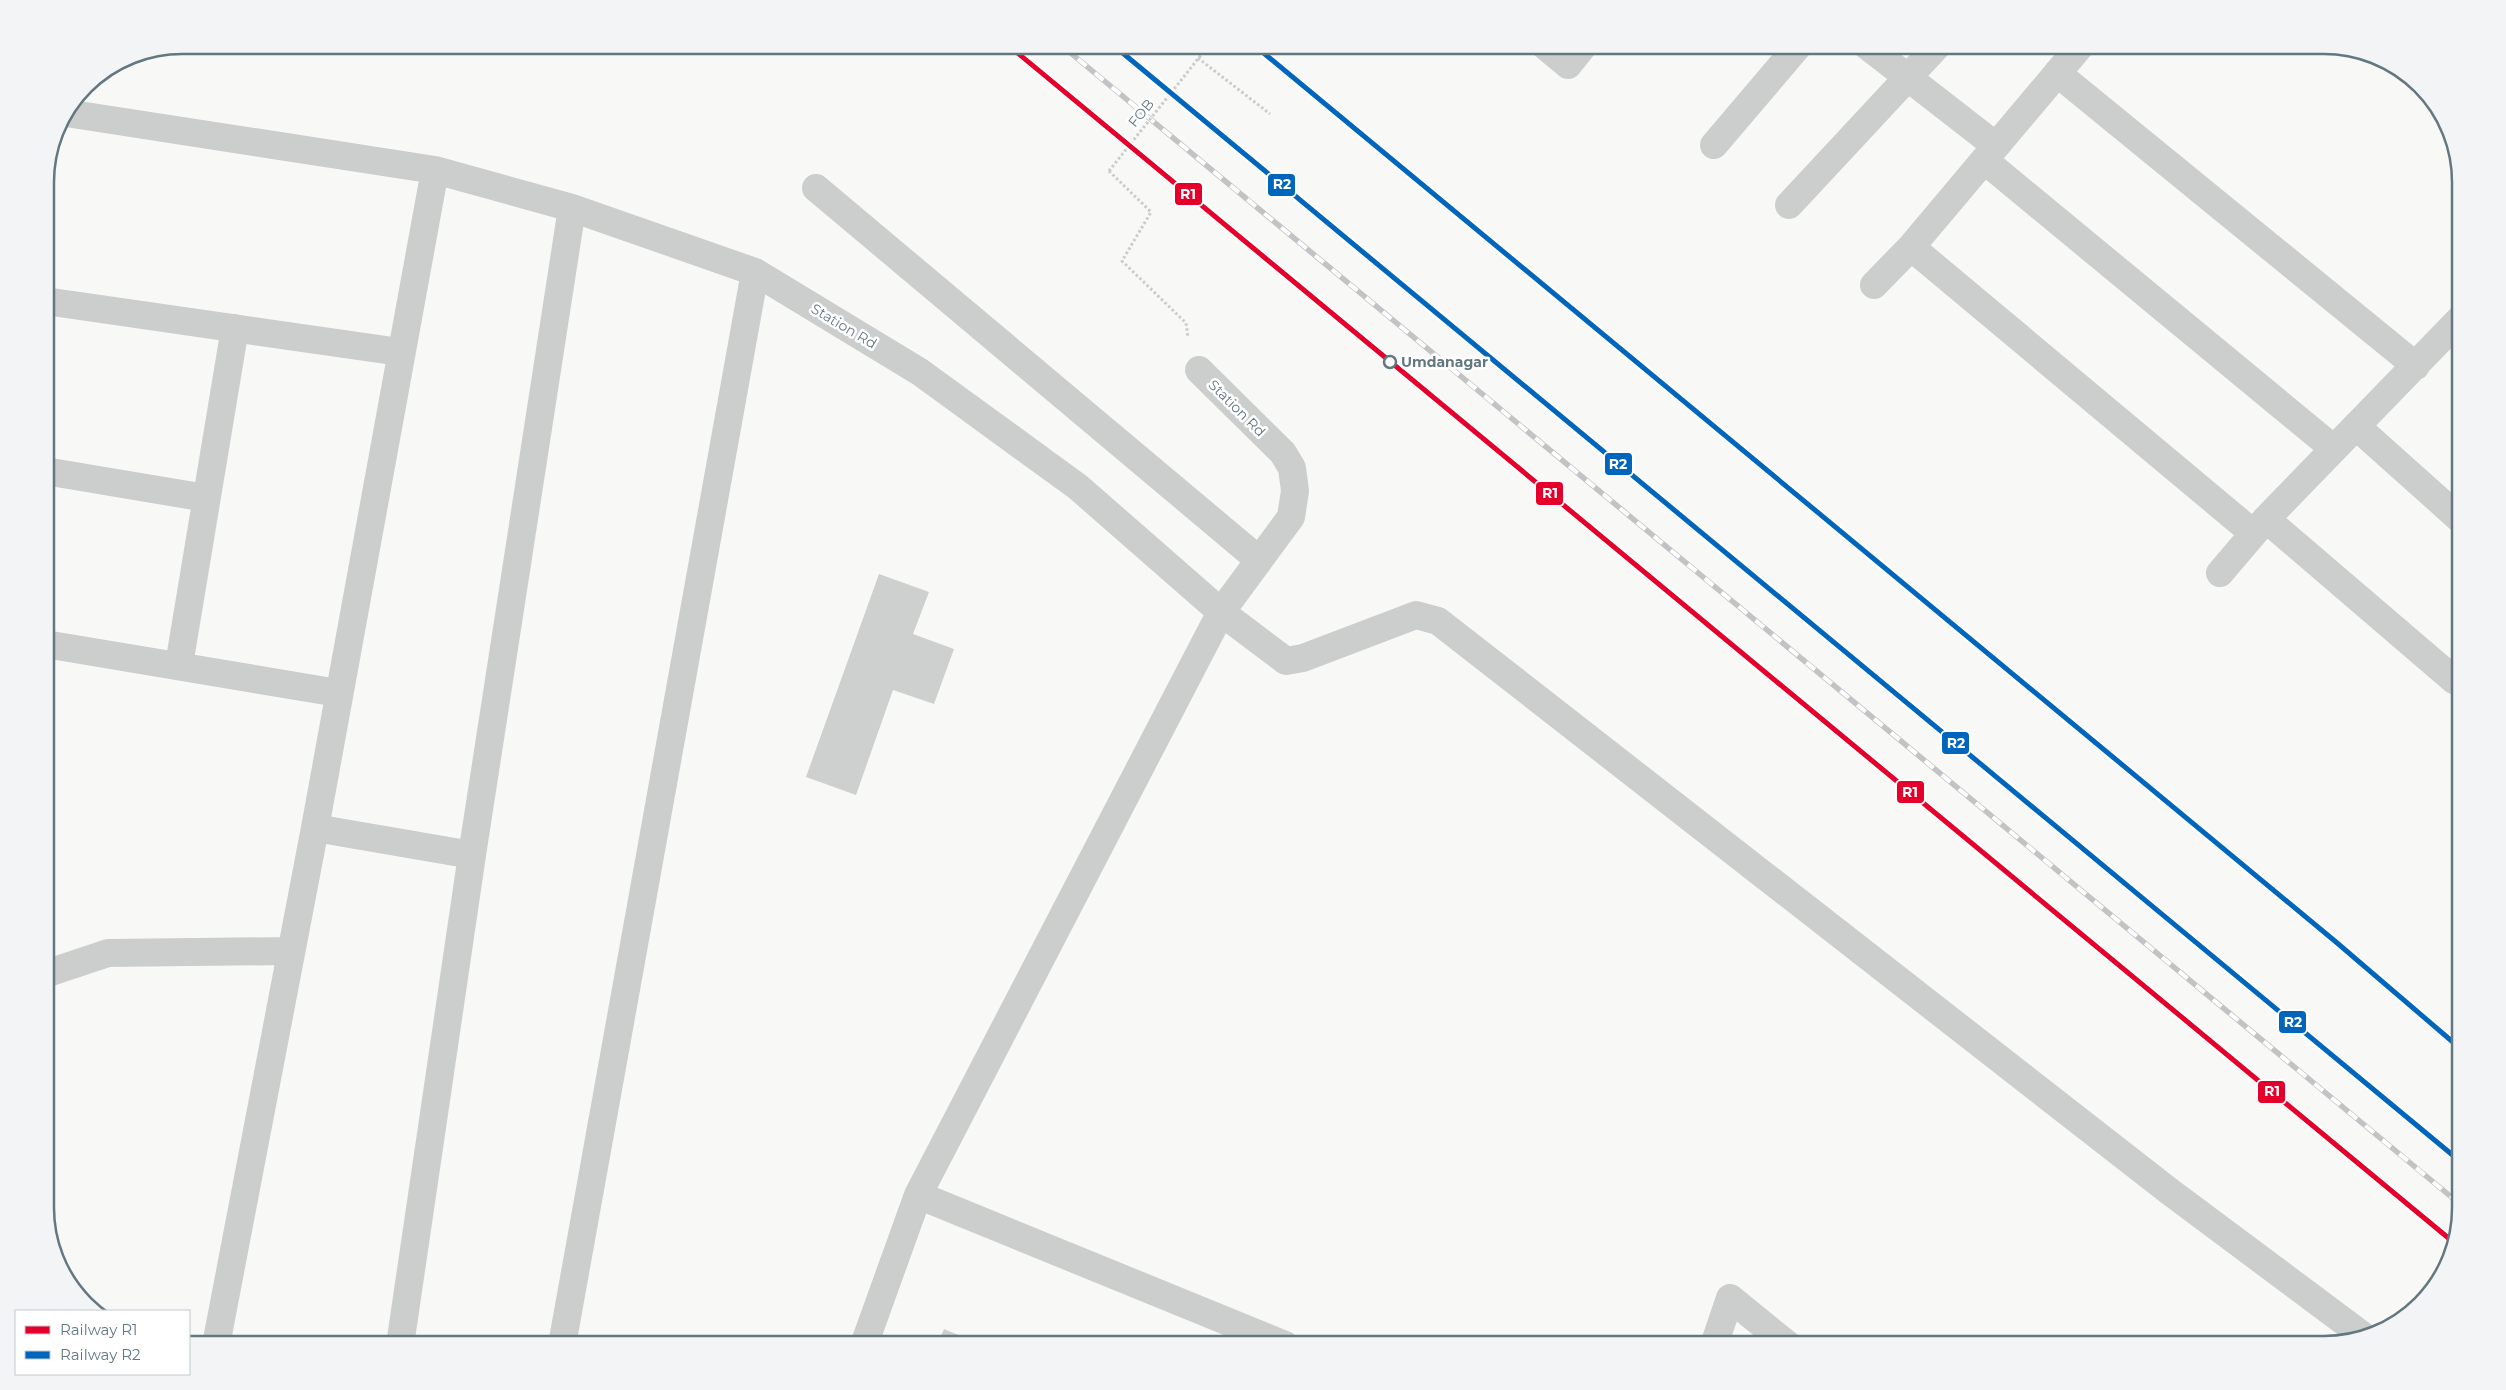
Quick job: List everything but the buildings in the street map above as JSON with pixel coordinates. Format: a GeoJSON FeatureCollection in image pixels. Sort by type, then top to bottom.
{"type":"FeatureCollection","features":[{"type":"Feature","properties":{"kind":"street"},"geometry":{"type":"LineString","coordinates":[[1555,54],[1568,65],[1577,54]]}},
{"type":"Feature","properties":{"kind":"street"},"geometry":{"type":"LineString","coordinates":[[1714,145],[1791,54]]}},
{"type":"Feature","properties":{"kind":"street"},"geometry":{"type":"LineString","coordinates":[[1877,54],[1908,78],[1990,153],[2334,449]]}},
{"type":"Feature","properties":{"kind":"street"},"geometry":{"type":"LineString","coordinates":[[1789,205],[1930,54]]}},
{"type":"Feature","properties":{"kind":"street"},"geometry":{"type":"LineString","coordinates":[[1874,285],[1911,247],[2073,54]]}},
{"type":"Feature","properties":{"kind":"street"},"geometry":{"type":"LineString","coordinates":[[2057,73],[2416,366]]}},
{"type":"Feature","properties":{"kind":"street","name":"Station Rd"},"geometry":{"type":"LineString","coordinates":[[73,115],[434,170],[572,208],[755,272],[920,372],[1078,487],[1221,612],[1286,660],[1303,658],[1416,615],[1438,621],[2169,1191],[2358,1332]]}},
{"type":"Feature","properties":{"kind":"street"},"geometry":{"type":"LineString","coordinates":[[218,1336],[315,828],[338,692],[434,170]]}},
{"type":"Feature","properties":{"kind":"street"},"geometry":{"type":"LineString","coordinates":[[816,188],[1259,560]]}},
{"type":"Feature","properties":{"kind":"street"},"geometry":{"type":"LineString","coordinates":[[401,1336],[472,855],[572,208]]}},
{"type":"Feature","properties":{"kind":"street"},"geometry":{"type":"LineString","coordinates":[[1911,247],[2452,678]]}},
{"type":"Feature","properties":{"kind":"street"},"geometry":{"type":"LineString","coordinates":[[564,1336],[755,272]]}},
{"type":"Feature","properties":{"kind":"street"},"geometry":{"type":"LineString","coordinates":[[54,302],[400,352]]}},
{"type":"Feature","properties":{"kind":"street"},"geometry":{"type":"LineString","coordinates":[[179,664],[235,328]]}},
{"type":"Feature","properties":{"kind":"street"},"geometry":{"type":"LineString","coordinates":[[2220,573],[2259,526],[2452,328]]}},
{"type":"Feature","properties":{"kind":"street","name":"Station Rd"},"geometry":{"type":"LineString","coordinates":[[867,1336],[918,1194],[1221,612],[1291,517],[1296,491],[1292,468],[1282,453],[1199,370]]}},
{"type":"Feature","properties":{"kind":"street"},"geometry":{"type":"LineString","coordinates":[[2357,427],[2452,512]]}},
{"type":"Feature","properties":{"kind":"street"},"geometry":{"type":"LineString","coordinates":[[54,473],[206,498]]}},
{"type":"Feature","properties":{"kind":"street"},"geometry":{"type":"LineString","coordinates":[[54,645],[179,664],[338,692]]}},
{"type":"Feature","properties":{"kind":"street"},"geometry":{"type":"LineString","coordinates":[[315,828],[472,855]]}},
{"type":"Feature","properties":{"kind":"street"},"geometry":{"type":"LineString","coordinates":[[54,971],[108,953],[290,951]]}},
{"type":"Feature","properties":{"kind":"street"},"geometry":{"type":"LineString","coordinates":[[918,1194],[1263,1336]]}},
{"type":"Feature","properties":{"kind":"street"},"geometry":{"type":"LineString","coordinates":[[1717,1336],[1730,1298],[1777,1336]]}},
{"type":"Feature","properties":{"kind":"path","name":"FOB"},"geometry":{"type":"LineString","coordinates":[[1151,212],[1109,171],[1201,54]]}},
{"type":"Feature","properties":{"kind":"path"},"geometry":{"type":"LineString","coordinates":[[1198,58],[1270,114]]}},
{"type":"Feature","properties":{"kind":"path","name":"Station Rd"},"geometry":{"type":"LineString","coordinates":[[1151,212],[1122,261],[1186,323],[1190,352],[1199,370]]}},
{"type":"Feature","properties":{"kind":"railway"},"geometry":{"type":"LineString","coordinates":[[1019,54],[2449,1238]]}},
{"type":"Feature","properties":{"kind":"railway"},"geometry":{"type":"LineString","coordinates":[[1072,54],[2452,1198]]}},
{"type":"Feature","properties":{"kind":"railway"},"geometry":{"type":"LineString","coordinates":[[1265,54],[2336,942],[2452,1041]]}},
{"type":"Feature","properties":{"kind":"rail line","name":"R1"},"geometry":{"type":"LineString","coordinates":[[1019,54],[2449,1238]]}},
{"type":"Feature","properties":{"kind":"rail line","name":"R2"},"geometry":{"type":"LineString","coordinates":[[1124,54],[2452,1155]]}},
{"type":"Feature","properties":{"kind":"rail line","name":"R2"},"geometry":{"type":"LineString","coordinates":[[1265,54],[2336,942],[2452,1041]]}},
{"type":"Feature","properties":{"kind":"place","name":"Umdanagar"},"geometry":{"type":"Point","coordinates":[1390,362]}}]}
